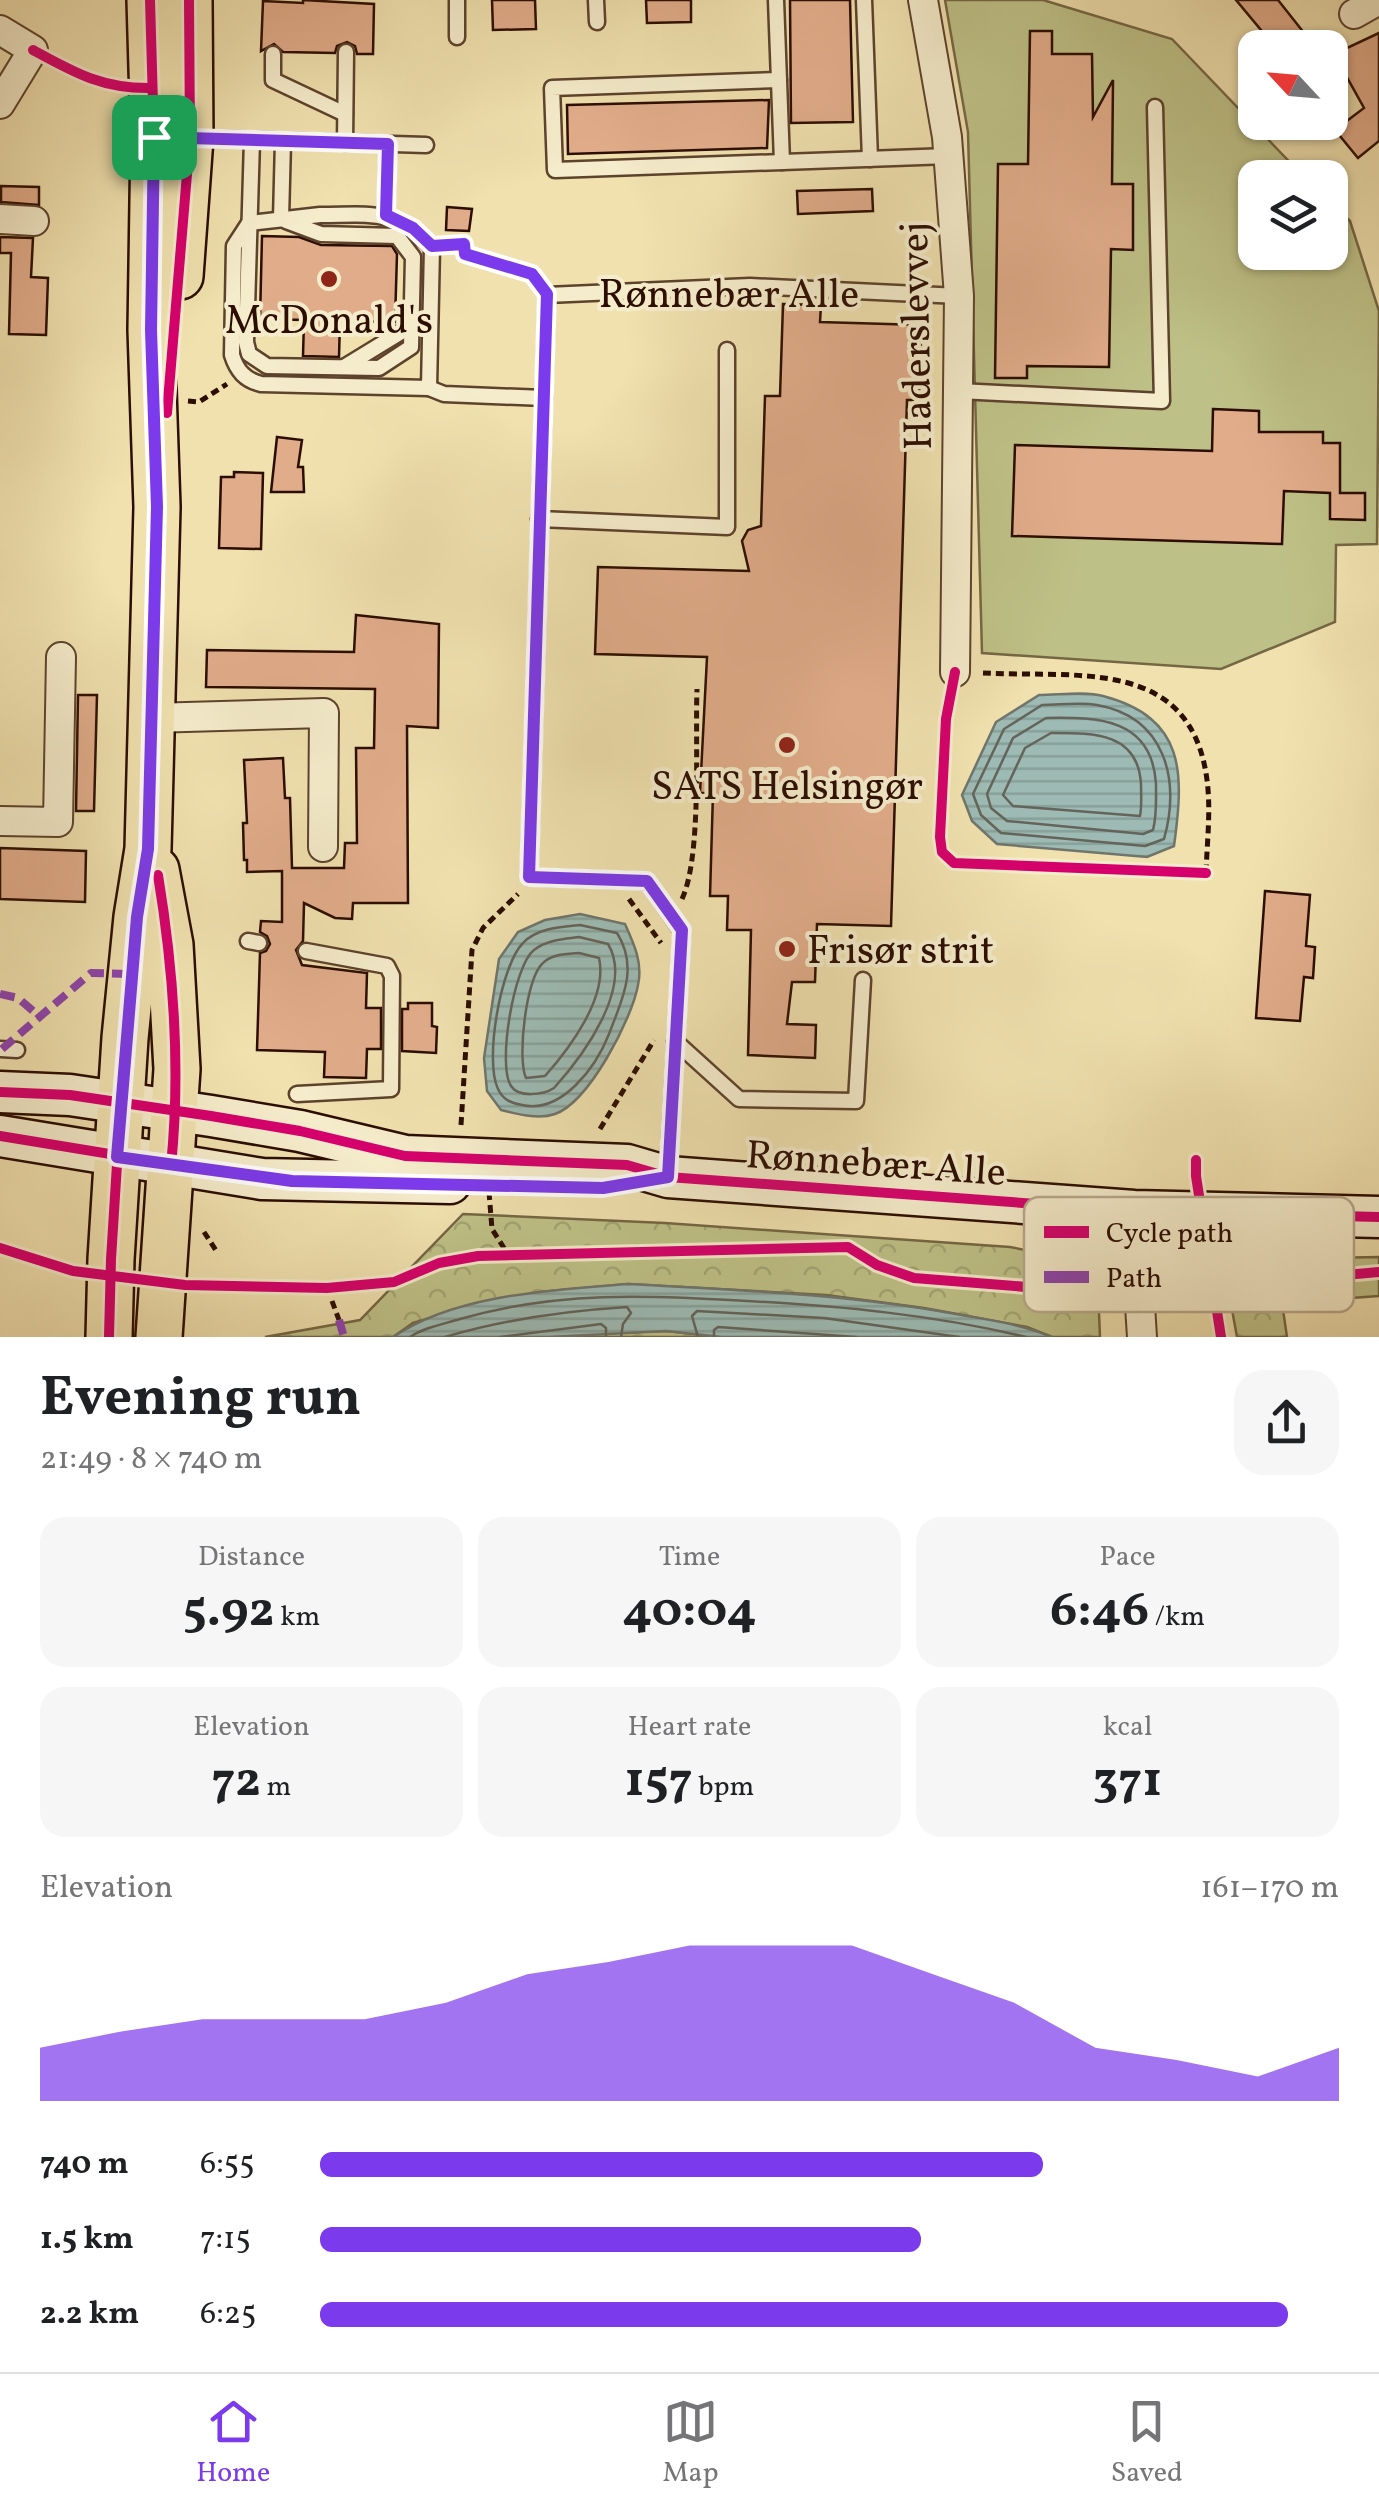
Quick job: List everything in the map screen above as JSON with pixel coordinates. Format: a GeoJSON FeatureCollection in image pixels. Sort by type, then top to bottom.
{"type":"FeatureCollection","features":[{"type":"Feature","properties":{"kind":"main road"},"geometry":{"type":"LineString","coordinates":[[150,0],[172,137],[168,400],[157,507]]}},
{"type":"Feature","properties":{"kind":"main road"},"geometry":{"type":"LineString","coordinates":[[136,1337],[148,1129],[170,945],[153,862],[151,718],[157,507],[151,330],[189,0]]}},
{"type":"Feature","properties":{"kind":"main road"},"geometry":{"type":"LineString","coordinates":[[153,862],[137,917],[159,1337]]}},
{"type":"Feature","properties":{"kind":"main road","name":"Rønnebær Alle"},"geometry":{"type":"LineString","coordinates":[[0,1092],[70,1096],[292,1181],[603,1188],[668,1177]]}},
{"type":"Feature","properties":{"kind":"main road"},"geometry":{"type":"LineString","coordinates":[[0,1111],[148,1129]]}},
{"type":"Feature","properties":{"kind":"main road"},"geometry":{"type":"LineString","coordinates":[[110,1337],[148,1129]]}},
{"type":"Feature","properties":{"kind":"main road","name":"Rønnebær Alle"},"geometry":{"type":"LineString","coordinates":[[0,1136],[148,1129],[298,1155],[627,1164],[668,1177],[1024,1203]]}},
{"type":"Feature","properties":{"kind":"main road","name":"Rønnebær Alle"},"geometry":{"type":"LineString","coordinates":[[1354,1216],[1379,1217]]}},
{"type":"Feature","properties":{"kind":"street","name":"Haderslevvej"},"geometry":{"type":"LineString","coordinates":[[923,0],[949,156],[959,296],[955,672]]}},
{"type":"Feature","properties":{"kind":"street"},"geometry":{"type":"LineString","coordinates":[[1354,14],[1379,0]]}},
{"type":"Feature","properties":{"kind":"street"},"geometry":{"type":"LineString","coordinates":[[0,30],[33,50],[0,104]]}},
{"type":"Feature","properties":{"kind":"street"},"geometry":{"type":"LineString","coordinates":[[0,218],[34,221]]}},
{"type":"Feature","properties":{"kind":"street"},"geometry":{"type":"LineString","coordinates":[[0,821],[58,822],[62,657]]}},
{"type":"Feature","properties":{"kind":"street"},"geometry":{"type":"LineString","coordinates":[[151,718],[324,713],[323,846]]}},
{"type":"Feature","properties":{"kind":"street"},"geometry":{"type":"LineString","coordinates":[[1140,1312],[1142,1337]]}},
{"type":"Feature","properties":{"kind":"lane"},"geometry":{"type":"LineString","coordinates":[[457,0],[457,36]]}},
{"type":"Feature","properties":{"kind":"lane"},"geometry":{"type":"LineString","coordinates":[[596,0],[597,22]]}},
{"type":"Feature","properties":{"kind":"lane"},"geometry":{"type":"LineString","coordinates":[[776,0],[782,162]]}},
{"type":"Feature","properties":{"kind":"lane"},"geometry":{"type":"LineString","coordinates":[[864,0],[870,159]]}},
{"type":"Feature","properties":{"kind":"lane"},"geometry":{"type":"LineString","coordinates":[[345,143],[346,52]]}},
{"type":"Feature","properties":{"kind":"lane"},"geometry":{"type":"LineString","coordinates":[[273,54],[272,80],[345,114]]}},
{"type":"Feature","properties":{"kind":"lane"},"geometry":{"type":"LineString","coordinates":[[779,80],[552,88],[555,170],[949,156]]}},
{"type":"Feature","properties":{"kind":"lane"},"geometry":{"type":"LineString","coordinates":[[958,392],[1162,402],[1156,107]]}},
{"type":"Feature","properties":{"kind":"lane"},"geometry":{"type":"LineString","coordinates":[[172,137],[426,145]]}},
{"type":"Feature","properties":{"kind":"lane"},"geometry":{"type":"LineString","coordinates":[[252,140],[246,342],[249,354],[267,366],[343,368],[412,326],[413,257],[397,236],[322,234],[281,219]]}},
{"type":"Feature","properties":{"kind":"lane"},"geometry":{"type":"LineString","coordinates":[[281,219],[283,141]]}},
{"type":"Feature","properties":{"kind":"lane"},"geometry":{"type":"LineString","coordinates":[[386,215],[388,144]]}},
{"type":"Feature","properties":{"kind":"lane"},"geometry":{"type":"LineString","coordinates":[[428,388],[432,246],[413,228],[386,215],[320,214],[250,223],[234,246],[232,356],[242,374],[261,384],[428,388],[444,394],[544,398]]}},
{"type":"Feature","properties":{"kind":"lane","name":"Rønnebær Alle"},"geometry":{"type":"LineString","coordinates":[[673,918],[647,881],[529,877],[547,294],[750,286],[959,296]]}},
{"type":"Feature","properties":{"kind":"lane"},"geometry":{"type":"LineString","coordinates":[[538,519],[727,527],[727,350]]}},
{"type":"Feature","properties":{"kind":"lane"},"geometry":{"type":"LineString","coordinates":[[668,1177],[682,930],[673,918]]}},
{"type":"Feature","properties":{"kind":"lane"},"geometry":{"type":"LineString","coordinates":[[297,1094],[391,1089],[392,976],[387,966],[306,951]]}},
{"type":"Feature","properties":{"kind":"lane"},"geometry":{"type":"LineString","coordinates":[[676,1042],[739,1099],[856,1101],[863,980]]}},
{"type":"Feature","properties":{"kind":"lane"},"geometry":{"type":"LineString","coordinates":[[0,1049],[17,1050]]}},
{"type":"Feature","properties":{"kind":"path"},"geometry":{"type":"LineString","coordinates":[[432,246],[464,244],[465,254],[532,274],[547,294]]}},
{"type":"Feature","properties":{"kind":"path"},"geometry":{"type":"LineString","coordinates":[[168,400],[198,402],[242,374]]}},
{"type":"Feature","properties":{"kind":"path"},"geometry":{"type":"LineString","coordinates":[[994,674],[1114,678],[1148,688],[1180,711],[1198,740],[1207,782],[1206,873],[1187,872]]}},
{"type":"Feature","properties":{"kind":"path"},"geometry":{"type":"LineString","coordinates":[[673,918],[688,885],[694,828],[697,689]]}},
{"type":"Feature","properties":{"kind":"path"},"geometry":{"type":"LineString","coordinates":[[466,1136],[461,1127],[472,950],[483,928],[518,894],[529,890]]}},
{"type":"Feature","properties":{"kind":"path"},"geometry":{"type":"LineString","coordinates":[[624,892],[666,950]]}},
{"type":"Feature","properties":{"kind":"path"},"geometry":{"type":"LineString","coordinates":[[597,1134],[663,1025]]}},
{"type":"Feature","properties":{"kind":"path"},"geometry":{"type":"LineString","coordinates":[[488,1184],[492,1229],[509,1256]]}},
{"type":"Feature","properties":{"kind":"path"},"geometry":{"type":"LineString","coordinates":[[216,1252],[216,1268]]}},
{"type":"Feature","properties":{"kind":"path"},"geometry":{"type":"LineString","coordinates":[[494,1256],[526,1256]]}},
{"type":"Feature","properties":{"kind":"path"},"geometry":{"type":"LineString","coordinates":[[323,1322],[344,1319],[332,1301]]}},
{"type":"Feature","properties":{"kind":"green space"},"geometry":{"type":"Polygon","coordinates":[[[945,0],[1043,0],[1172,39],[1238,108],[1238,140],[1269,140],[1288,160],[1238,160],[1238,270],[1348,270],[1350,221],[1379,311],[1377,544],[1336,545],[1335,622],[1221,669],[982,653],[968,132],[945,0]]]}},
{"type":"Feature","properties":{"kind":"green space"},"geometry":{"type":"Polygon","coordinates":[[[463,1214],[665,1223],[1010,1247],[1024,1250],[1024,1312],[1099,1312],[1100,1337],[1052,1337],[1027,1327],[826,1295],[628,1284],[540,1292],[485,1302],[413,1323],[393,1337],[265,1337],[360,1320],[463,1214]]]}},
{"type":"Feature","properties":{"kind":"green space"},"geometry":{"type":"Polygon","coordinates":[[[1354,1257],[1379,1257],[1379,1296],[1354,1298],[1354,1257]]]}},
{"type":"Feature","properties":{"kind":"green space"},"geometry":{"type":"Polygon","coordinates":[[[1232,1312],[1283,1312],[1287,1337],[1237,1337],[1232,1312]]]}},
{"type":"Feature","properties":{"kind":"green space"},"geometry":{"type":"Polygon","coordinates":[[[666,1331],[722,1337],[549,1337],[555,1335],[666,1331]]]}},
{"type":"Feature","properties":{"kind":"water"},"geometry":{"type":"Polygon","coordinates":[[[1039,695],[1103,696],[1151,718],[1165,734],[1178,772],[1174,846],[1147,857],[997,844],[972,821],[962,795],[996,722],[1039,695]]]}},
{"type":"Feature","properties":{"kind":"water"},"geometry":{"type":"Polygon","coordinates":[[[580,914],[625,924],[639,969],[627,1018],[595,1077],[568,1106],[542,1116],[501,1110],[487,1091],[484,1058],[499,959],[518,932],[545,920],[580,914]]]}},
{"type":"Feature","properties":{"kind":"water"},"geometry":{"type":"Polygon","coordinates":[[[628,1284],[792,1294],[915,1307],[1005,1323],[1052,1337],[722,1337],[666,1331],[549,1337],[393,1337],[446,1311],[475,1303],[537,1292],[628,1284]]]}},
{"type":"Feature","properties":{"kind":"building"},"geometry":{"type":"Polygon","coordinates":[[[492,0],[535,0],[536,29],[493,30],[492,0]]]}},
{"type":"Feature","properties":{"kind":"building"},"geometry":{"type":"Polygon","coordinates":[[[646,0],[691,0],[691,22],[647,23],[646,0]]]}},
{"type":"Feature","properties":{"kind":"building"},"geometry":{"type":"Polygon","coordinates":[[[790,0],[850,0],[853,122],[791,123],[790,0]]]}},
{"type":"Feature","properties":{"kind":"building"},"geometry":{"type":"Polygon","coordinates":[[[1236,0],[1278,0],[1302,30],[1261,30],[1236,0]]]}},
{"type":"Feature","properties":{"kind":"building"},"geometry":{"type":"Polygon","coordinates":[[[263,1],[374,4],[373,54],[357,54],[355,46],[347,42],[337,46],[335,53],[283,52],[274,44],[261,51],[263,1]]]}},
{"type":"Feature","properties":{"kind":"building"},"geometry":{"type":"Polygon","coordinates":[[[1030,31],[1052,31],[1052,54],[1092,54],[1093,117],[1113,80],[1112,184],[1133,184],[1133,250],[1111,249],[1109,367],[1027,366],[1027,378],[995,378],[998,164],[1028,164],[1030,31]]]}},
{"type":"Feature","properties":{"kind":"building"},"geometry":{"type":"Polygon","coordinates":[[[1379,33],[1379,141],[1358,158],[1343,140],[1348,140],[1348,120],[1364,108],[1348,79],[1348,47],[1379,33]]]}},
{"type":"Feature","properties":{"kind":"building"},"geometry":{"type":"Polygon","coordinates":[[[769,100],[767,148],[568,154],[567,105],[769,100]]]}},
{"type":"Feature","properties":{"kind":"building"},"geometry":{"type":"Polygon","coordinates":[[[1,186],[39,187],[39,205],[1,202],[1,186]]]}},
{"type":"Feature","properties":{"kind":"building"},"geometry":{"type":"Polygon","coordinates":[[[872,189],[873,211],[798,214],[797,191],[872,189]]]}},
{"type":"Feature","properties":{"kind":"building"},"geometry":{"type":"Polygon","coordinates":[[[447,207],[472,209],[469,231],[446,230],[447,207]]]}},
{"type":"Feature","properties":{"kind":"building","name":"McDonald's"},"geometry":{"type":"Polygon","coordinates":[[[262,236],[299,237],[321,245],[392,246],[397,254],[395,322],[340,321],[339,357],[303,356],[304,320],[260,319],[262,236]]]}},
{"type":"Feature","properties":{"kind":"building"},"geometry":{"type":"Polygon","coordinates":[[[0,237],[33,238],[31,277],[48,278],[46,335],[9,334],[11,253],[0,253],[0,237]]]}},
{"type":"Feature","properties":{"kind":"building"},"geometry":{"type":"Polygon","coordinates":[[[783,304],[821,305],[820,322],[921,325],[919,400],[907,400],[891,926],[817,924],[815,982],[792,982],[787,1024],[816,1025],[815,1058],[748,1055],[751,930],[727,930],[728,896],[710,896],[713,793],[700,793],[707,657],[595,654],[598,567],[749,571],[742,541],[748,530],[761,526],[765,396],[780,396],[783,304]]]}},
{"type":"Feature","properties":{"kind":"building"},"geometry":{"type":"Polygon","coordinates":[[[1213,409],[1259,411],[1259,432],[1323,432],[1323,443],[1340,443],[1340,493],[1365,493],[1365,520],[1330,519],[1330,493],[1284,491],[1282,544],[1012,536],[1015,445],[1212,451],[1213,409]]]}},
{"type":"Feature","properties":{"kind":"building"},"geometry":{"type":"Polygon","coordinates":[[[277,437],[302,440],[298,467],[303,467],[304,492],[271,492],[277,437]]]}},
{"type":"Feature","properties":{"kind":"building"},"geometry":{"type":"Polygon","coordinates":[[[234,472],[263,473],[261,549],[219,548],[221,477],[234,477],[234,472]]]}},
{"type":"Feature","properties":{"kind":"building"},"geometry":{"type":"Polygon","coordinates":[[[356,615],[439,624],[438,728],[407,726],[408,903],[353,903],[352,919],[335,918],[304,903],[303,941],[296,950],[302,965],[367,973],[366,1008],[381,1008],[381,1049],[367,1049],[366,1078],[324,1077],[325,1052],[257,1050],[260,953],[270,944],[260,932],[261,921],[282,922],[282,871],[247,872],[244,760],[283,758],[285,798],[290,798],[292,868],[344,868],[345,843],[357,843],[356,748],[374,748],[375,689],[206,687],[207,650],[354,652],[356,615]]]}},
{"type":"Feature","properties":{"kind":"building"},"geometry":{"type":"Polygon","coordinates":[[[78,695],[97,695],[94,811],[76,811],[78,695]]]}},
{"type":"Feature","properties":{"kind":"building"},"geometry":{"type":"Polygon","coordinates":[[[0,848],[86,851],[85,902],[0,899],[0,848]]]}},
{"type":"Feature","properties":{"kind":"building"},"geometry":{"type":"Polygon","coordinates":[[[1265,891],[1310,895],[1306,946],[1315,947],[1313,978],[1304,977],[1300,1021],[1256,1018],[1265,891]]]}},
{"type":"Feature","properties":{"kind":"building"},"geometry":{"type":"Polygon","coordinates":[[[408,1003],[432,1003],[432,1026],[437,1027],[436,1053],[402,1051],[402,1009],[408,1009],[408,1003]]]}},
{"type":"Feature","properties":{"kind":"marked path"},"geometry":{"type":"LineString","coordinates":[[2,1049],[91,973],[131,974]]}},
{"type":"Feature","properties":{"kind":"marked path"},"geometry":{"type":"LineString","coordinates":[[0,994],[18,998],[40,1017]]}},
{"type":"Feature","properties":{"kind":"marked path"},"geometry":{"type":"LineString","coordinates":[[339,1320],[344,1337]]}},
{"type":"Feature","properties":{"kind":"cycle path"},"geometry":{"type":"LineString","coordinates":[[109,1337],[125,1038],[148,849],[157,507],[151,330],[154,137],[150,0]]}},
{"type":"Feature","properties":{"kind":"cycle path"},"geometry":{"type":"LineString","coordinates":[[167,413],[190,138],[189,0]]}},
{"type":"Feature","properties":{"kind":"cycle path"},"geometry":{"type":"LineString","coordinates":[[33,50],[104,82],[152,88]]}},
{"type":"Feature","properties":{"kind":"cycle path"},"geometry":{"type":"LineString","coordinates":[[955,672],[946,719],[940,837],[942,852],[954,863],[1206,873]]}},
{"type":"Feature","properties":{"kind":"cycle path"},"geometry":{"type":"LineString","coordinates":[[158,875],[174,1020],[171,1166]]}},
{"type":"Feature","properties":{"kind":"cycle path"},"geometry":{"type":"LineString","coordinates":[[0,1092],[70,1095],[211,1116],[300,1131],[405,1156],[627,1165],[668,1177],[1024,1203]]}},
{"type":"Feature","properties":{"kind":"cycle path"},"geometry":{"type":"LineString","coordinates":[[0,1136],[262,1179],[603,1187],[658,1178]]}},
{"type":"Feature","properties":{"kind":"cycle path"},"geometry":{"type":"LineString","coordinates":[[1196,1160],[1199,1197]]}},
{"type":"Feature","properties":{"kind":"cycle path"},"geometry":{"type":"LineString","coordinates":[[1354,1216],[1379,1217]]}},
{"type":"Feature","properties":{"kind":"cycle path"},"geometry":{"type":"LineString","coordinates":[[0,1248],[73,1271],[185,1285],[327,1288],[394,1282],[439,1263],[478,1256],[848,1247],[877,1265],[914,1278],[1024,1287]]}},
{"type":"Feature","properties":{"kind":"cycle path"},"geometry":{"type":"LineString","coordinates":[[1354,1274],[1379,1272]]}},
{"type":"Feature","properties":{"kind":"cycle path"},"geometry":{"type":"LineString","coordinates":[[1217,1312],[1221,1337]]}},
{"type":"Feature","properties":{"kind":"place","name":"McDonald's"},"geometry":{"type":"Point","coordinates":[329,279]}},
{"type":"Feature","properties":{"kind":"place","name":"SATS Helsingør"},"geometry":{"type":"Point","coordinates":[787,745]}},
{"type":"Feature","properties":{"kind":"place","name":"Frisør strit"},"geometry":{"type":"Point","coordinates":[787,949]}},
{"type":"Feature","properties":{"kind":"route"},"geometry":{"type":"LineString","coordinates":[[154,137],[388,144],[386,215],[413,228],[432,246],[464,244],[465,254],[532,274],[547,294],[529,877],[647,881],[682,930],[668,1177],[603,1188],[292,1181],[117,1157],[137,917],[148,849],[157,507],[151,330],[154,137]]}}]}
